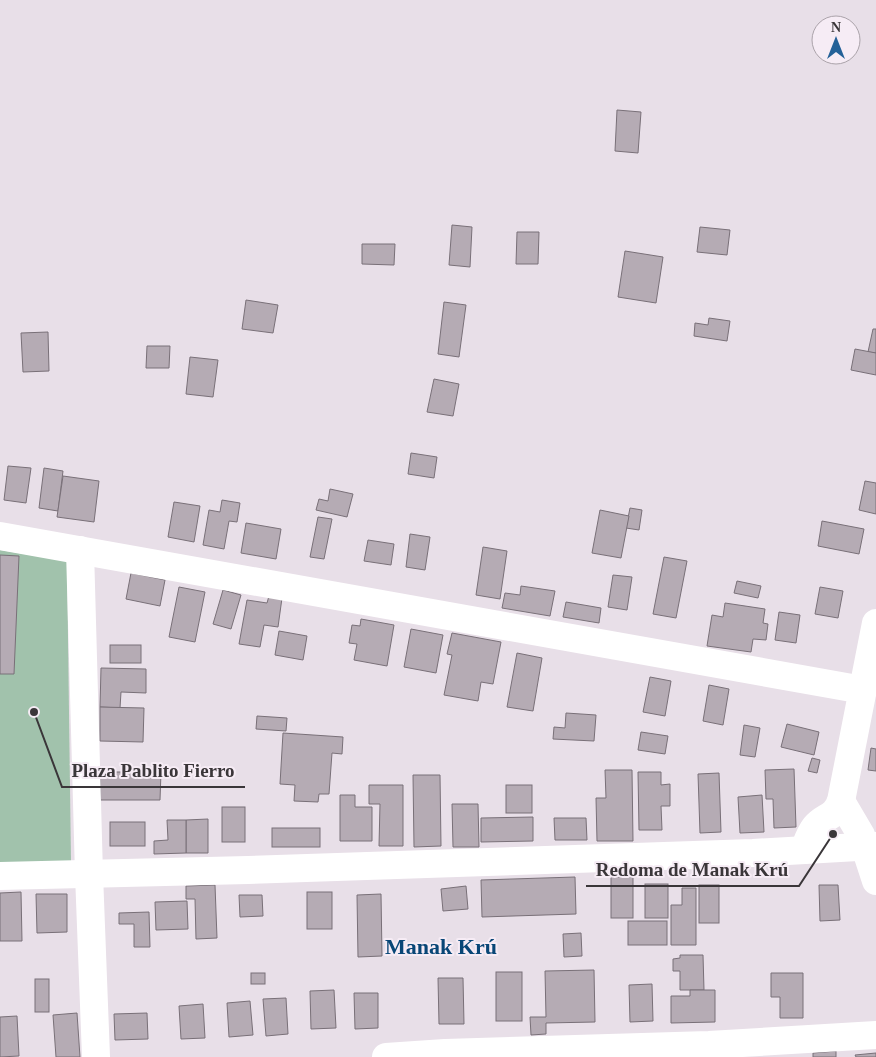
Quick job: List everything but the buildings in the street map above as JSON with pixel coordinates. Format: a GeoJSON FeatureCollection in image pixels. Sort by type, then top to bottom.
{"type":"FeatureCollection","features":[{"type":"Feature","properties":{"kind":"street"},"geometry":{"type":"LineString","coordinates":[[0,536],[863,690]]}},
{"type":"Feature","properties":{"kind":"street"},"geometry":{"type":"LineString","coordinates":[[80,550],[88,874],[96,1057]]}},
{"type":"Feature","properties":{"kind":"street"},"geometry":{"type":"LineString","coordinates":[[804,850],[816,826],[838,810],[841,801],[876,623]]}},
{"type":"Feature","properties":{"kind":"street"},"geometry":{"type":"LineString","coordinates":[[841,801],[861,835],[871,846],[876,881]]}},
{"type":"Feature","properties":{"kind":"street"},"geometry":{"type":"LineString","coordinates":[[0,876],[733,854],[871,846]]}},
{"type":"Feature","properties":{"kind":"street"},"geometry":{"type":"LineString","coordinates":[[386,1057],[876,1035]]}},
{"type":"Feature","properties":{"kind":"green space"},"geometry":{"type":"Polygon","coordinates":[[[0,550],[67,561],[71,862],[0,863],[0,550]]]}},
{"type":"Feature","properties":{"kind":"place","name":"Plaza Pablito Fierro"},"geometry":{"type":"Point","coordinates":[34,712]}},
{"type":"Feature","properties":{"kind":"place","name":"Redoma de Manak Krú"},"geometry":{"type":"Point","coordinates":[833,834]}},
{"type":"Feature","properties":{"kind":"district","name":"Manak Krú"},"geometry":{"type":"Point","coordinates":[441,946]}}]}
